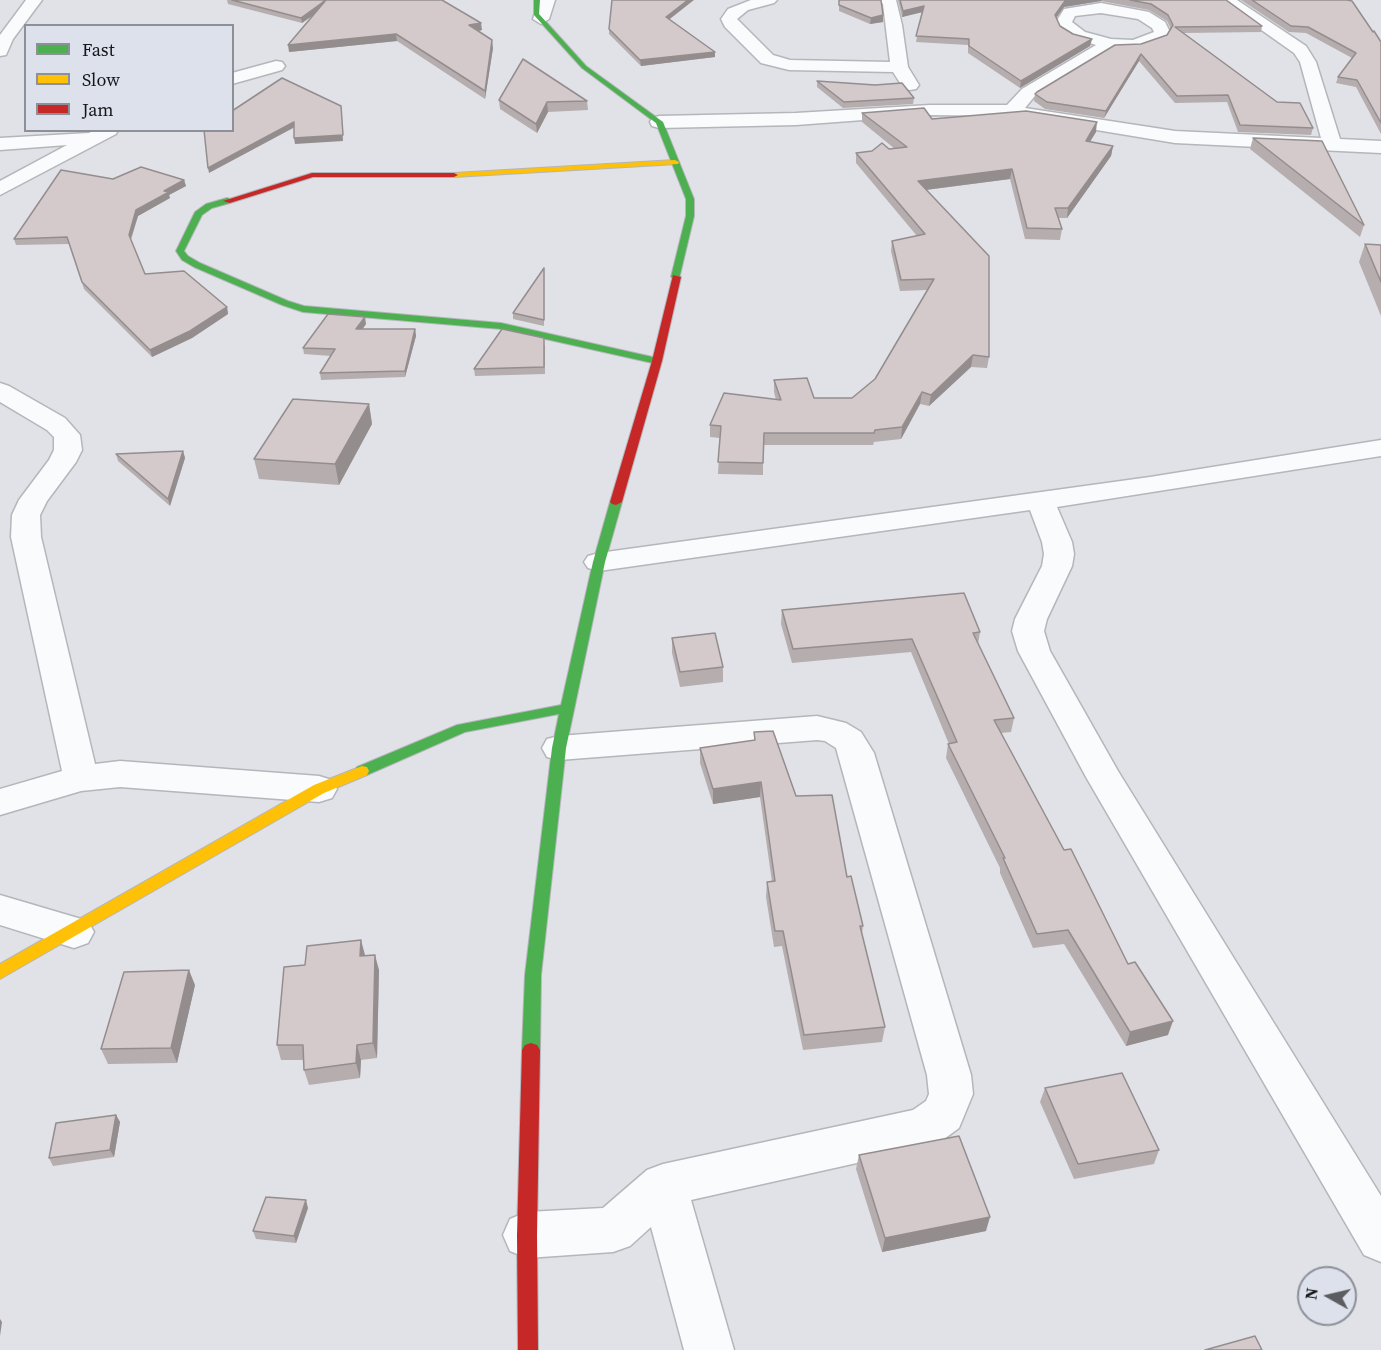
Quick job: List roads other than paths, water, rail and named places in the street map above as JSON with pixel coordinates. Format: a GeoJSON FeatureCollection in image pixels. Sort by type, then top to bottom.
{"type":"FeatureCollection","features":[{"type":"Feature","properties":{"kind":"street"},"geometry":{"type":"LineString","coordinates":[[0,51],[5,39],[34,0]]}},
{"type":"Feature","properties":{"kind":"street"},"geometry":{"type":"LineString","coordinates":[[528,1350],[527,1235],[533,975],[559,748],[599,562],[657,361],[690,216],[690,199],[659,122],[584,67],[536,14],[537,0]]}},
{"type":"Feature","properties":{"kind":"street"},"geometry":{"type":"LineString","coordinates":[[541,19],[547,0]]}},
{"type":"Feature","properties":{"kind":"street"},"geometry":{"type":"LineString","coordinates":[[769,0],[743,7],[729,18],[731,24],[767,59],[776,63],[811,66],[899,67]]}},
{"type":"Feature","properties":{"kind":"street"},"geometry":{"type":"LineString","coordinates":[[887,0],[890,3],[894,25],[899,67],[930,110]]}},
{"type":"Feature","properties":{"kind":"street"},"geometry":{"type":"LineString","coordinates":[[1227,0],[1300,50],[1308,62],[1332,143]]}},
{"type":"Feature","properties":{"kind":"street"},"geometry":{"type":"LineString","coordinates":[[1012,111],[1028,93],[1110,44],[1134,45],[1158,37],[1162,32],[1158,25],[1143,15],[1115,9],[1078,9],[1066,16],[1064,22],[1067,28],[1079,35],[1110,44]]}},
{"type":"Feature","properties":{"kind":"street"},"geometry":{"type":"LineString","coordinates":[[234,78],[276,66]]}},
{"type":"Feature","properties":{"kind":"street"},"geometry":{"type":"LineString","coordinates":[[659,122],[796,119],[930,110],[1012,111],[1175,137],[1381,147]]}},
{"type":"Feature","properties":{"kind":"street"},"geometry":{"type":"LineString","coordinates":[[0,144],[103,134]]}},
{"type":"Feature","properties":{"kind":"street"},"geometry":{"type":"LineString","coordinates":[[0,189],[103,134]]}},
{"type":"Feature","properties":{"kind":"street"},"geometry":{"type":"LineString","coordinates":[[657,361],[501,326],[303,309],[197,265],[185,258],[180,251],[198,214],[209,206],[312,175],[483,176],[675,162]]}},
{"type":"Feature","properties":{"kind":"street"},"geometry":{"type":"LineString","coordinates":[[0,391],[56,424],[67,435],[68,450],[62,462],[33,500],[26,515],[26,537],[81,778]]}},
{"type":"Feature","properties":{"kind":"street"},"geometry":{"type":"LineString","coordinates":[[599,562],[1040,501],[1381,448]]}},
{"type":"Feature","properties":{"kind":"street"},"geometry":{"type":"LineString","coordinates":[[1040,501],[1057,542],[1059,554],[1058,566],[1031,619],[1028,632],[1034,651],[1104,777],[1381,1239]]}},
{"type":"Feature","properties":{"kind":"street"},"geometry":{"type":"LineString","coordinates":[[0,972],[74,932],[319,789],[462,728],[568,708]]}},
{"type":"Feature","properties":{"kind":"street"},"geometry":{"type":"LineString","coordinates":[[527,1235],[613,1230],[663,1185],[924,1128],[943,1114],[951,1094],[949,1075],[856,753],[849,740],[834,730],[817,728],[559,748]]}},
{"type":"Feature","properties":{"kind":"street"},"geometry":{"type":"LineString","coordinates":[[0,802],[81,778],[120,774],[319,789]]}},
{"type":"Feature","properties":{"kind":"street"},"geometry":{"type":"LineString","coordinates":[[0,910],[74,932]]}},
{"type":"Feature","properties":{"kind":"street"},"geometry":{"type":"LineString","coordinates":[[663,1185],[709,1350]]}}]}
